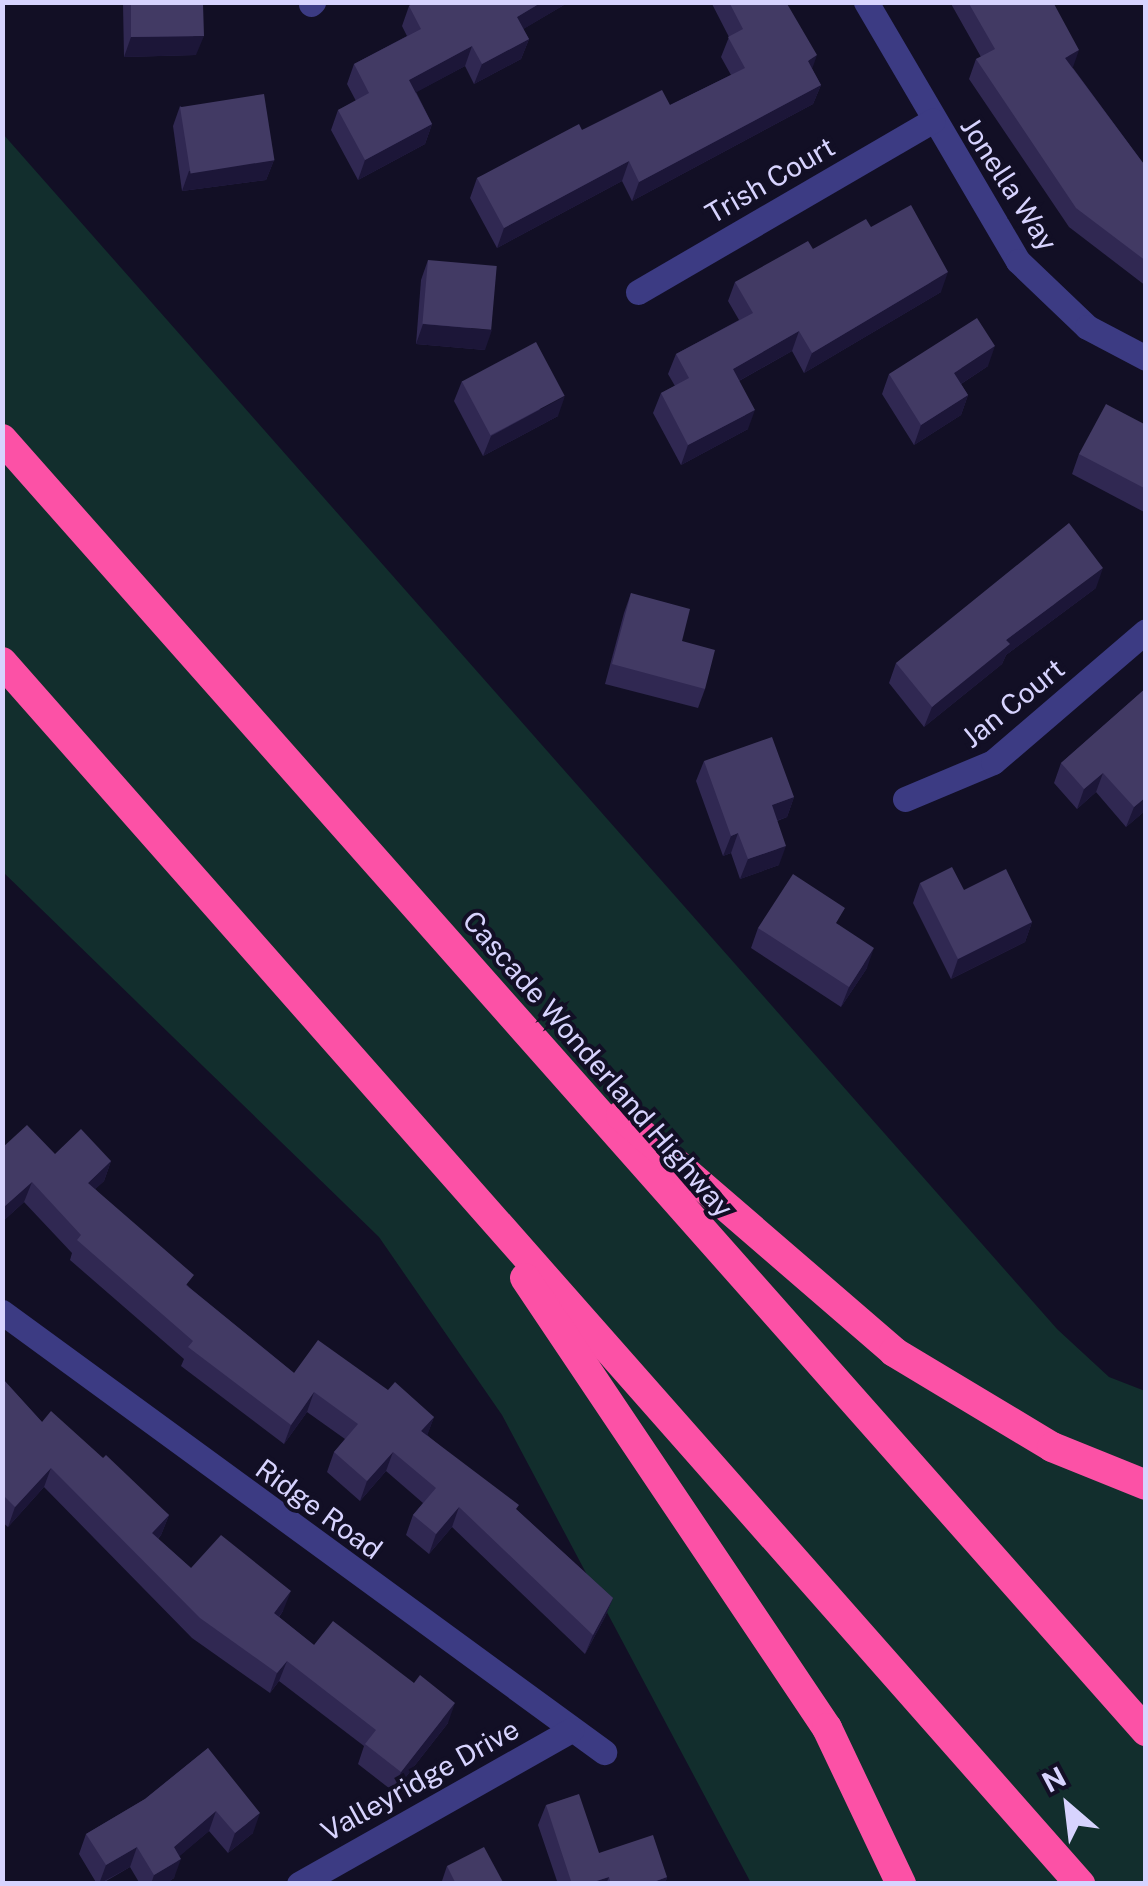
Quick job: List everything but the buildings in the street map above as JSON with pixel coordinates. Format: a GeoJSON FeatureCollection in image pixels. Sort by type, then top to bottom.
{"type":"FeatureCollection","features":[{"type":"Feature","properties":{"kind":"highway","name":"Cascade Wonderland Highway"},"geometry":{"type":"LineString","coordinates":[[2,439],[1146,1731]]}},
{"type":"Feature","properties":{"kind":"highway"},"geometry":{"type":"LineString","coordinates":[[2,662],[1080,1884]]}},
{"type":"Feature","properties":{"kind":"highway"},"geometry":{"type":"LineString","coordinates":[[539,1045],[894,1352],[1036,1439],[1146,1485]]}},
{"type":"Feature","properties":{"kind":"highway"},"geometry":{"type":"LineString","coordinates":[[465,1188],[827,1728],[901,1884]]}},
{"type":"Feature","properties":{"kind":"street","name":"Jonella Way"},"geometry":{"type":"LineString","coordinates":[[866,2],[1018,260],[1088,326],[1146,358]]}},
{"type":"Feature","properties":{"kind":"street","name":"Trish Court"},"geometry":{"type":"LineString","coordinates":[[638,292],[933,120]]}},
{"type":"Feature","properties":{"kind":"street","name":"Jan Court"},"geometry":{"type":"LineString","coordinates":[[905,800],[993,762],[1146,631]]}},
{"type":"Feature","properties":{"kind":"street","name":"Ridge Road"},"geometry":{"type":"LineString","coordinates":[[2,1312],[604,1752]]}},
{"type":"Feature","properties":{"kind":"street","name":"Valleyridge Drive"},"geometry":{"type":"LineString","coordinates":[[299,1884],[572,1730]]}},
{"type":"Feature","properties":{"kind":"green space"},"geometry":{"type":"Polygon","coordinates":[[[3,134],[1057,1329],[1109,1377],[1145,1391],[1145,1883],[751,1883],[502,1415],[379,1237],[3,872],[3,134]]]}}]}
